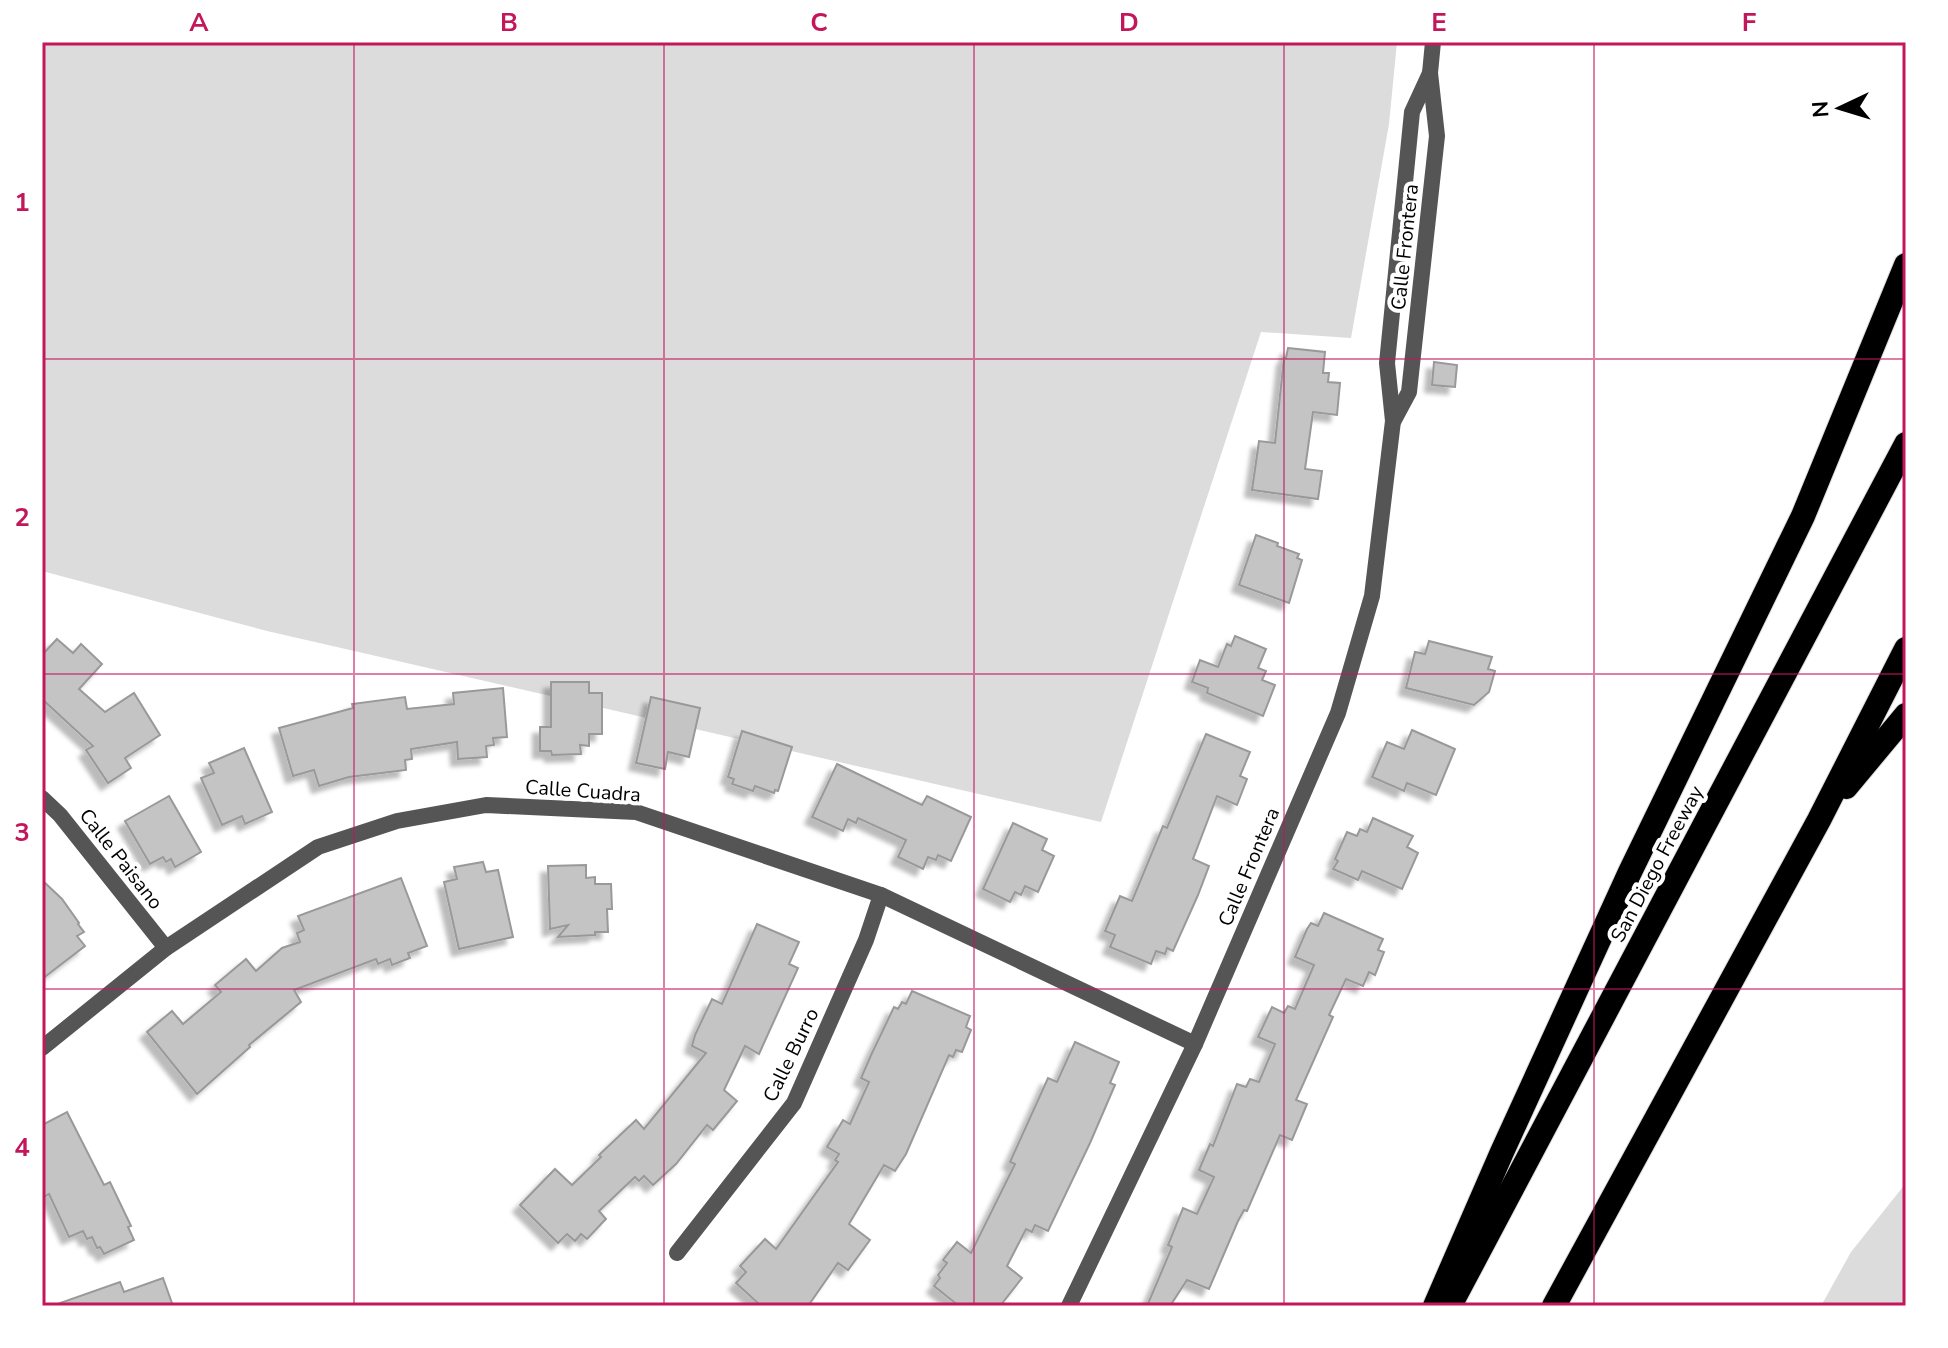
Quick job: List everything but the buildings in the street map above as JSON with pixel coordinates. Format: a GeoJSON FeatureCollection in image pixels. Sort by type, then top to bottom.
{"type":"FeatureCollection","features":[{"type":"Feature","properties":{"kind":"highway"},"geometry":{"type":"LineString","coordinates":[[1435,1306],[1630,872],[1803,516],[1906,265]]}},
{"type":"Feature","properties":{"kind":"highway","name":"San Diego Freeway"},"geometry":{"type":"LineString","coordinates":[[1450,1306],[1906,444]]}},
{"type":"Feature","properties":{"kind":"highway"},"geometry":{"type":"LineString","coordinates":[[1554,1306],[1819,820],[1906,649]]}},
{"type":"Feature","properties":{"kind":"highway"},"geometry":{"type":"LineString","coordinates":[[1819,820],[1906,715]]}},
{"type":"Feature","properties":{"kind":"street","name":"Calle Frontera"},"geometry":{"type":"LineString","coordinates":[[1393,421],[1409,392],[1437,136],[1430,73],[1433,42]]}},
{"type":"Feature","properties":{"kind":"street","name":"Calle Frontera"},"geometry":{"type":"LineString","coordinates":[[1069,1306],[1195,1044],[1338,713],[1372,596],[1393,421],[1387,363],[1412,112],[1430,73]]}},
{"type":"Feature","properties":{"kind":"street","name":"Calle Paisano"},"geometry":{"type":"LineString","coordinates":[[42,798],[60,815],[166,948]]}},
{"type":"Feature","properties":{"kind":"street","name":"Calle Cuadra"},"geometry":{"type":"LineString","coordinates":[[42,1048],[166,948],[318,847],[397,821],[486,805],[636,812],[881,895],[1195,1044]]}},
{"type":"Feature","properties":{"kind":"street","name":"Calle Burro"},"geometry":{"type":"LineString","coordinates":[[677,1253],[794,1103],[866,940],[881,895]]}},
{"type":"Feature","properties":{"kind":"shaded area"},"geometry":{"type":"Polygon","coordinates":[[[42,42],[1397,42],[1389,124],[1351,338],[1261,332],[1101,822],[267,631],[42,571],[42,42]]]}},
{"type":"Feature","properties":{"kind":"shaded area"},"geometry":{"type":"Polygon","coordinates":[[[1906,1183],[1906,1306],[1821,1306],[1851,1252],[1906,1183]]]}}]}
